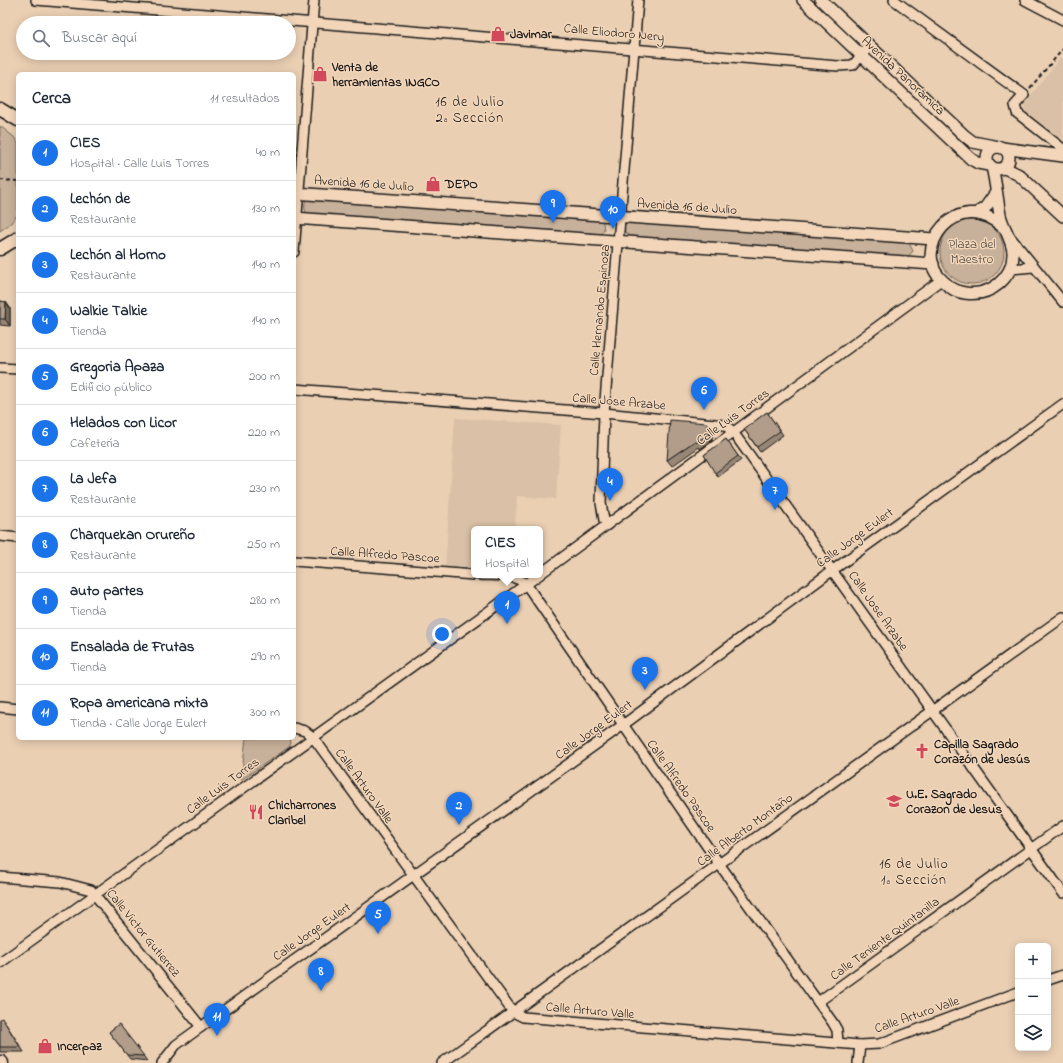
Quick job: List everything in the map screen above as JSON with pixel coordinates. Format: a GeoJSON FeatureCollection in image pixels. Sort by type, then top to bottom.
{"type":"FeatureCollection","features":[{"type":"Feature","properties":{"kind":"main road"},"geometry":{"type":"LineString","coordinates":[[0,109],[16,119]]}},
{"type":"Feature","properties":{"kind":"main road"},"geometry":{"type":"LineString","coordinates":[[0,249],[16,239]]}},
{"type":"Feature","properties":{"kind":"street","name":"Calle Eliodoro Nery"},"geometry":{"type":"LineString","coordinates":[[36,0],[237,16]]}},
{"type":"Feature","properties":{"kind":"street"},"geometry":{"type":"LineString","coordinates":[[296,193],[314,0]]}},
{"type":"Feature","properties":{"kind":"street","name":"Calle Hernando Espinoza"},"geometry":{"type":"LineString","coordinates":[[607,525],[604,520],[601,503],[604,413],[638,0]]}},
{"type":"Feature","properties":{"kind":"street","name":"Avenida Panorámica"},"geometry":{"type":"LineString","coordinates":[[803,0],[971,159],[978,163],[1019,175],[1063,216]]}},
{"type":"Feature","properties":{"kind":"street","name":"Avenida Panorámica"},"geometry":{"type":"LineString","coordinates":[[821,0],[973,142],[1063,156]]}},
{"type":"Feature","properties":{"kind":"street"},"geometry":{"type":"LineString","coordinates":[[894,0],[1024,95],[1015,105],[1017,113],[1063,149]]}},
{"type":"Feature","properties":{"kind":"street"},"geometry":{"type":"LineString","coordinates":[[1025,0],[1063,20]]}},
{"type":"Feature","properties":{"kind":"street","name":"Calle Eliodoro Nery"},"geometry":{"type":"LineString","coordinates":[[296,21],[838,66],[853,64],[870,46]]}},
{"type":"Feature","properties":{"kind":"street"},"geometry":{"type":"LineString","coordinates":[[996,169],[1009,162],[1009,155],[1001,147],[989,152],[987,158],[996,169],[995,194],[1006,231],[1013,252],[1010,270],[1004,280],[995,287],[978,293],[961,293],[950,288],[941,280],[933,264],[931,252],[934,239],[941,228],[951,219],[964,214],[978,213],[987,216],[1006,231],[1033,267],[1063,302]]}},
{"type":"Feature","properties":{"kind":"street","name":"Avenida 16 de Julio"},"geometry":{"type":"LineString","coordinates":[[296,193],[934,239]]}},
{"type":"Feature","properties":{"kind":"street"},"geometry":{"type":"LineString","coordinates":[[978,213],[985,208],[995,194]]}},
{"type":"Feature","properties":{"kind":"street"},"geometry":{"type":"LineString","coordinates":[[296,218],[933,264]]}},
{"type":"Feature","properties":{"kind":"street"},"geometry":{"type":"LineString","coordinates":[[1010,270],[1033,267]]}},
{"type":"Feature","properties":{"kind":"street","name":"Calle Luis Torres"},"geometry":{"type":"LineString","coordinates":[[543,573],[941,280]]}},
{"type":"Feature","properties":{"kind":"street"},"geometry":{"type":"LineString","coordinates":[[0,368],[16,369]]}},
{"type":"Feature","properties":{"kind":"street","name":"Calle Jose Arzabe"},"geometry":{"type":"LineString","coordinates":[[296,389],[604,413],[720,423],[725,425],[733,432],[833,570],[1063,893]]}},
{"type":"Feature","properties":{"kind":"street","name":"Calle Jorge Eulert"},"geometry":{"type":"LineString","coordinates":[[162,1063],[176,1045],[623,725],[833,570],[1063,404]]}},
{"type":"Feature","properties":{"kind":"street"},"geometry":{"type":"LineString","coordinates":[[0,536],[16,538]]}},
{"type":"Feature","properties":{"kind":"street","name":"Calle Alfredo Pascoe"},"geometry":{"type":"LineString","coordinates":[[296,561],[471,574]]}},
{"type":"Feature","properties":{"kind":"street"},"geometry":{"type":"LineString","coordinates":[[512,578],[526,584]]}},
{"type":"Feature","properties":{"kind":"street","name":"Calle Luis Torres"},"geometry":{"type":"LineString","coordinates":[[0,963],[312,737],[535,578]]}},
{"type":"Feature","properties":{"kind":"street","name":"Calle Alfredo Pascoe"},"geometry":{"type":"LineString","coordinates":[[526,584],[720,865],[818,1002],[837,1030],[838,1043]]}},
{"type":"Feature","properties":{"kind":"street","name":"Calle Alberto Montaño"},"geometry":{"type":"LineString","coordinates":[[442,1063],[720,865],[1063,617]]}},
{"type":"Feature","properties":{"kind":"street"},"geometry":{"type":"LineString","coordinates":[[0,707],[16,709]]}},
{"type":"Feature","properties":{"kind":"street","name":"Calle Arturo Valle"},"geometry":{"type":"LineString","coordinates":[[296,729],[305,731],[312,737],[516,1015],[532,1019],[860,1045],[879,1044],[1015,993]]}},
{"type":"Feature","properties":{"kind":"street","name":"Calle Teniente Quintanilla"},"geometry":{"type":"LineString","coordinates":[[818,1002],[1063,826]]}},
{"type":"Feature","properties":{"kind":"street","name":"Calle Victor Gutierrez"},"geometry":{"type":"LineString","coordinates":[[0,877],[74,884],[91,890],[96,894],[201,1027]]}},
{"type":"Feature","properties":{"kind":"street"},"geometry":{"type":"LineString","coordinates":[[1051,979],[1063,975]]}},
{"type":"Feature","properties":{"kind":"street"},"geometry":{"type":"LineString","coordinates":[[858,1063],[860,1045]]}},
{"type":"Feature","properties":{"kind":"path"},"geometry":{"type":"LineString","coordinates":[[1024,95],[1063,49]]}},
{"type":"Feature","properties":{"kind":"path"},"geometry":{"type":"LineString","coordinates":[[0,180],[16,181]]}},
{"type":"Feature","properties":{"kind":"shaded area"},"geometry":{"type":"Polygon","coordinates":[[[1060,58],[1063,58],[1063,140],[1027,113],[1024,107],[1025,103],[1060,58]]]}},
{"type":"Feature","properties":{"kind":"shaded area"},"geometry":{"type":"Polygon","coordinates":[[[455,418],[561,425],[556,499],[517,496],[515,526],[471,526],[471,571],[445,570],[455,418]]]}},
{"type":"Feature","properties":{"kind":"green space"},"geometry":{"type":"Polygon","coordinates":[[[0,126],[16,140],[16,216],[10,224],[0,231],[0,126]]]}},
{"type":"Feature","properties":{"kind":"green space"},"geometry":{"type":"Polygon","coordinates":[[[311,198],[598,219],[603,222],[604,230],[599,235],[309,215],[305,210],[305,204],[306,200],[311,198]]]}},
{"type":"Feature","properties":{"kind":"green space","name":"Plaza del Maestro"},"geometry":{"type":"Polygon","coordinates":[[[972,220],[990,225],[995,229],[999,234],[1004,252],[999,270],[995,275],[990,279],[972,284],[954,279],[949,275],[945,270],[940,252],[945,234],[949,229],[954,225],[972,220]]]}},
{"type":"Feature","properties":{"kind":"green space"},"geometry":{"type":"Polygon","coordinates":[[[627,222],[908,241],[913,251],[906,259],[630,236],[625,232],[624,226],[627,222]]]}},
{"type":"Feature","properties":{"kind":"green space"},"geometry":{"type":"Polygon","coordinates":[[[246,740],[290,740],[289,747],[241,780],[246,740]]]}},
{"type":"Feature","properties":{"kind":"building"},"geometry":{"type":"Polygon","coordinates":[[[0,301],[6,302],[5,319],[0,319],[0,301]]]}},
{"type":"Feature","properties":{"kind":"building"},"geometry":{"type":"Polygon","coordinates":[[[767,412],[780,431],[757,447],[744,429],[767,412]]]}},
{"type":"Feature","properties":{"kind":"building"},"geometry":{"type":"Polygon","coordinates":[[[670,420],[707,423],[709,429],[707,435],[696,443],[695,441],[667,460],[670,420]]]}},
{"type":"Feature","properties":{"kind":"building"},"geometry":{"type":"Polygon","coordinates":[[[726,439],[738,456],[715,473],[704,455],[726,439]]]}},
{"type":"Feature","properties":{"kind":"building"},"geometry":{"type":"Polygon","coordinates":[[[2,1018],[20,1047],[0,1047],[0,1019],[2,1018]]]}},
{"type":"Feature","properties":{"kind":"building"},"geometry":{"type":"Polygon","coordinates":[[[119,1024],[144,1056],[127,1055],[109,1032],[119,1024]]]}},
{"type":"Feature","properties":{"kind":"place","name":"Javimar"},"geometry":{"type":"Point","coordinates":[498,34]}},
{"type":"Feature","properties":{"kind":"place","name":"Venta de herramientas INGCO"},"geometry":{"type":"Point","coordinates":[320,74]}},
{"type":"Feature","properties":{"kind":"place","name":"DEPO"},"geometry":{"type":"Point","coordinates":[433,184]}},
{"type":"Feature","properties":{"kind":"place","name":"auto partes"},"geometry":{"type":"Point","coordinates":[553,223]}},
{"type":"Feature","properties":{"kind":"place","name":"Ensalada de Frutas"},"geometry":{"type":"Point","coordinates":[613,229]}},
{"type":"Feature","properties":{"kind":"place","name":"Helados con Licor"},"geometry":{"type":"Point","coordinates":[704,410]}},
{"type":"Feature","properties":{"kind":"place","name":"Walkie Talkie"},"geometry":{"type":"Point","coordinates":[610,501]}},
{"type":"Feature","properties":{"kind":"place","name":"La Jefa"},"geometry":{"type":"Point","coordinates":[775,510]}},
{"type":"Feature","properties":{"kind":"place","name":"CIES"},"geometry":{"type":"Point","coordinates":[507,624]}},
{"type":"Feature","properties":{"kind":"place","name":"Lechón al Horno"},"geometry":{"type":"Point","coordinates":[645,690]}},
{"type":"Feature","properties":{"kind":"place","name":"Capilla Sagrado Corazón de Jesús"},"geometry":{"type":"Point","coordinates":[922,751]}},
{"type":"Feature","properties":{"kind":"place","name":"U.E. Sagrado Corazon de Jesus"},"geometry":{"type":"Point","coordinates":[894,801]}},
{"type":"Feature","properties":{"kind":"place","name":"Chicharrones Claribel"},"geometry":{"type":"Point","coordinates":[256,812]}},
{"type":"Feature","properties":{"kind":"place","name":"Lechón de"},"geometry":{"type":"Point","coordinates":[459,825]}},
{"type":"Feature","properties":{"kind":"place","name":"Gregoria Apaza"},"geometry":{"type":"Point","coordinates":[378,934]}},
{"type":"Feature","properties":{"kind":"place","name":"Charquekan Orureño"},"geometry":{"type":"Point","coordinates":[321,991]}},
{"type":"Feature","properties":{"kind":"place","name":"Ropa americana mixta"},"geometry":{"type":"Point","coordinates":[217,1036]}},
{"type":"Feature","properties":{"kind":"place","name":"Incerpaz"},"geometry":{"type":"Point","coordinates":[45,1046]}},
{"type":"Feature","properties":{"kind":"district","name":"16 de Julio 2ª Sección"},"geometry":{"type":"Point","coordinates":[470,110]}},
{"type":"Feature","properties":{"kind":"district","name":"16 de Julio 1ª Sección"},"geometry":{"type":"Point","coordinates":[914,872]}}]}
